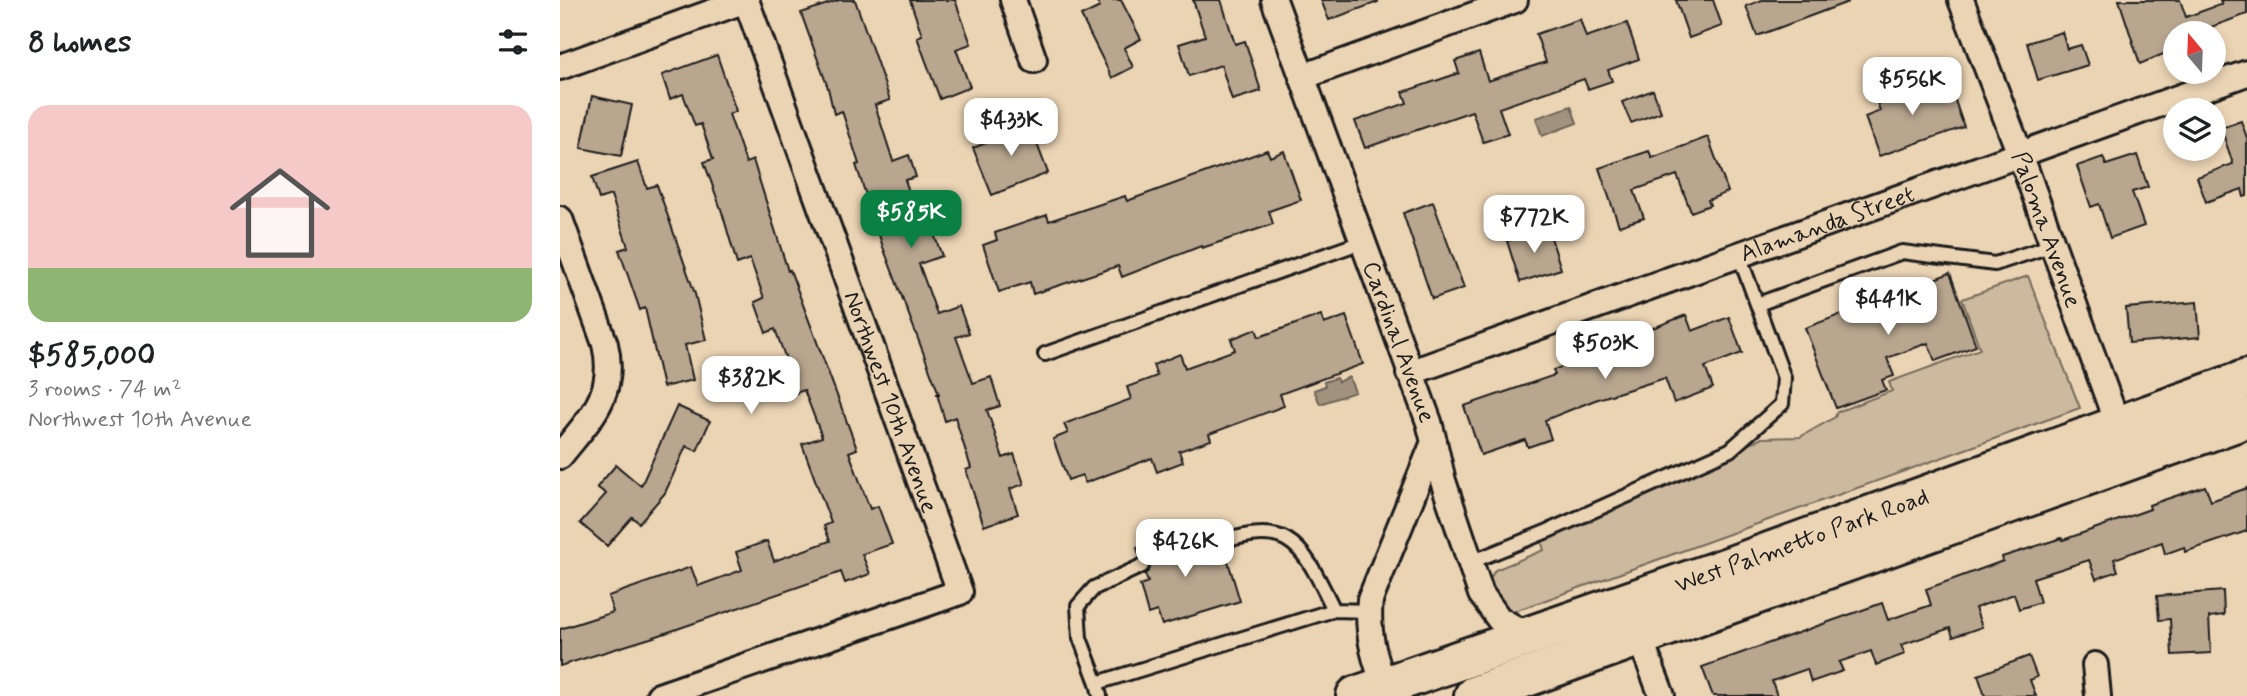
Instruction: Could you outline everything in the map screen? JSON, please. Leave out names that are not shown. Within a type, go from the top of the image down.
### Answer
[{"type":"main road","name":"West Palmetto Park Road","points":[[1474,696],[1633,620],[2124,443],[2247,379]]},
{"type":"main road","name":"West Palmetto Park Road","points":[[2124,443],[2247,418]]},
{"type":"main road","name":"West Palmetto Park Road","points":[[1376,693],[1531,637],[1633,620]]},
{"type":"street","name":"Northwest 10th Avenue","points":[[560,67],[746,0],[960,592],[659,696]]},
{"type":"street","points":[[1013,0],[1034,60]]},
{"type":"street","name":"Cardinal Avenue","points":[[1274,0],[1429,422],[1434,442],[1370,600],[1370,643],[1376,693]]},
{"type":"street","points":[[1302,77],[1515,0]]},
{"type":"street","name":"Paloma Avenue","points":[[1961,0],[2020,154],[2124,443]]},
{"type":"street","name":"Alamanda Street","points":[[1409,373],[2247,73]]},
{"type":"street","points":[[560,219],[610,363],[607,387],[598,408],[560,456]]},
{"type":"street","points":[[1434,442],[1443,481],[1481,594],[1499,619],[1531,637]]},
{"type":"street","points":[[1633,620],[1662,696]]},
{"type":"street","points":[[2095,665],[2098,696]]},
{"type":"lane","points":[[1045,354],[1362,242]]},
{"type":"lane","points":[[1758,304],[1902,252],[1995,264],[2053,245]]},
{"type":"lane","points":[[1471,562],[1549,531],[1730,450],[1782,404],[1784,378],[1739,255]]},
{"type":"lane","points":[[1204,547],[1237,536],[1273,533],[1298,547],[1315,571],[1334,610]]},
{"type":"lane","points":[[1142,566],[1094,588],[1078,606],[1080,638],[1099,690],[1334,610],[1369,611]]},
{"type":"shaded area","points":[[1571,106],[1577,123],[1542,136],[1536,118]]},
{"type":"shaded area","points":[[2028,276],[2080,408],[1512,612],[1508,612],[1485,581],[1495,570],[1544,550],[1541,540],[1762,438],[1800,437],[1835,417],[1837,412],[1892,391],[1889,382],[1980,349],[1962,299]]},
{"type":"shaded area","points":[[1349,377],[1355,392],[1320,404],[1314,390],[1325,386],[1324,382],[1336,378],[1338,382]]},
{"type":"building","points":[[839,0],[855,0],[890,100],[875,105],[893,161],[909,155],[916,177],[905,180],[923,232],[932,229],[942,256],[919,264],[937,314],[959,306],[969,333],[956,337],[973,383],[991,377],[1000,406],[987,410],[1003,458],[1014,454],[1024,484],[1010,489],[1018,514],[984,526],[966,470],[971,468],[955,417],[945,421],[939,394],[883,247],[856,165],[859,164],[842,111],[834,114],[828,88],[801,13]]},
{"type":"building","points":[[910,0],[955,0],[971,44],[956,49],[970,87],[940,99],[917,37],[922,35]]},
{"type":"building","points":[[1096,0],[1121,0],[1141,39],[1124,48],[1133,67],[1112,78],[1081,16],[1100,7]]},
{"type":"building","points":[[1193,0],[1221,0],[1235,44],[1245,41],[1261,91],[1232,100],[1221,65],[1189,76],[1179,44],[1205,36]]},
{"type":"building","points":[[1321,0],[1377,0],[1378,2],[1329,20]]},
{"type":"building","points":[[1676,0],[1713,0],[1722,26],[1689,38]]},
{"type":"building","points":[[1762,0],[1848,2],[1757,36],[1746,6]]},
{"type":"building","points":[[2119,0],[2180,0],[2186,17],[2222,4],[2220,0],[2247,0],[2247,14],[2226,22],[2163,21],[2163,54],[2140,64]]},
{"type":"building","points":[[1580,19],[1586,37],[1627,23],[1639,59],[1608,70],[1612,81],[1588,89],[1584,79],[1499,108],[1508,134],[1483,142],[1472,111],[1365,148],[1355,121],[1407,103],[1403,92],[1459,73],[1455,61],[1479,53],[1488,81],[1546,62],[1536,34]]},
{"type":"building","points":[[2062,32],[2067,49],[2081,45],[2088,65],[2038,80],[2027,43]]},
{"type":"building","points":[[717,55],[736,111],[729,114],[746,163],[753,160],[788,271],[790,270],[857,449],[849,452],[870,509],[878,506],[892,544],[862,554],[870,574],[845,583],[841,572],[657,636],[560,666],[560,629],[613,612],[608,596],[691,567],[698,586],[742,570],[736,552],[767,541],[774,561],[830,541],[824,526],[831,523],[802,444],[822,437],[804,390],[785,397],[775,370],[788,365],[775,329],[766,333],[755,302],[764,298],[750,259],[737,264],[704,162],[713,159],[701,124],[695,126],[683,94],[670,99],[662,75]]},
{"type":"building","points":[[1905,82],[1911,97],[1949,83],[1964,127],[1879,156],[1865,117],[1880,111],[1874,93]]},
{"type":"building","points":[[1653,90],[1661,112],[1631,123],[1622,102]]},
{"type":"building","points":[[592,96],[632,105],[621,156],[581,148]]},
{"type":"building","points":[[1028,120],[1048,173],[992,195],[973,148],[1001,137],[999,131]]},
{"type":"building","points":[[2241,121],[2247,138],[2247,196],[2244,197],[2242,189],[2206,202],[2197,177],[2233,164],[2226,143],[2226,126]]},
{"type":"building","points":[[1708,137],[1728,192],[1708,200],[1710,205],[1691,212],[1677,175],[1634,190],[1644,218],[1619,226],[1599,168],[1649,151],[1652,158]]},
{"type":"building","points":[[1267,150],[1270,157],[1284,151],[1301,200],[1269,211],[1273,224],[1202,248],[1201,246],[1122,277],[1118,266],[1033,294],[1030,282],[999,292],[983,245],[997,240],[995,233],[1047,215],[1049,221],[1125,196],[1127,201]]},
{"type":"building","points":[[2137,155],[2148,187],[2132,192],[2144,226],[2110,238],[2099,204],[2091,207],[2077,166],[2103,157],[2106,165]]},
{"type":"building","points":[[638,162],[647,188],[657,185],[695,294],[706,340],[685,345],[693,380],[663,387],[645,308],[640,310],[619,250],[628,247],[611,195],[599,199],[592,177]]},
{"type":"building","points":[[1433,202],[1464,288],[1432,299],[1403,213]]},
{"type":"building","points":[[1548,228],[1561,269],[1520,282],[1507,241]]},
{"type":"building","points":[[1950,273],[1976,346],[1935,361],[1928,343],[1887,358],[1894,376],[1882,380],[1886,390],[1836,408],[1805,328]]},
{"type":"building","points":[[2197,302],[2200,337],[2129,343],[2126,308]]},
{"type":"building","points":[[1321,315],[1324,324],[1346,316],[1363,364],[1280,394],[1284,406],[1209,434],[1211,440],[1179,451],[1183,462],[1157,472],[1152,458],[1085,483],[1082,475],[1068,480],[1053,439],[1068,433],[1064,424],[1131,399],[1127,387],[1157,376],[1153,365],[1180,354],[1185,368],[1235,350],[1231,339],[1256,329],[1259,337]]},
{"type":"building","points":[[1686,315],[1692,331],[1729,317],[1742,353],[1705,367],[1713,388],[1674,403],[1665,378],[1595,400],[1545,420],[1551,439],[1528,447],[1525,440],[1481,455],[1464,406],[1555,375],[1553,370],[1647,336],[1645,331]]},
{"type":"building","points":[[677,406],[710,421],[697,451],[686,446],[665,493],[639,523],[632,517],[607,546],[580,523],[606,494],[597,487],[616,465],[641,486]]},
{"type":"building","points":[[2205,486],[2211,501],[2247,488],[2247,531],[2185,552],[2184,547],[2165,554],[2162,542],[2114,559],[2118,571],[2096,579],[2089,560],[2033,578],[2040,602],[2019,609],[2014,594],[1975,608],[1982,627],[1953,637],[1950,628],[1901,645],[1905,654],[1876,665],[1871,651],[1839,662],[1843,671],[1811,682],[1807,669],[1772,681],[1777,696],[1713,696],[1702,667],[1882,603],[1888,620],[1931,605],[1926,589],[2003,561],[2002,557],[2062,538],[2063,540],[2150,509],[2149,505]]},
{"type":"building","points":[[1198,529],[1201,539],[1196,544],[1196,550],[1201,555],[1207,555],[1209,564],[1227,558],[1240,601],[1162,625],[1157,611],[1148,614],[1140,585],[1148,582],[1145,574],[1150,563],[1140,558],[1137,548]]},
{"type":"building","points":[[2223,591],[2224,615],[2209,617],[2211,653],[2172,655],[2170,619],[2159,620],[2157,596]]},
{"type":"building","points":[[2029,656],[2037,677],[2030,680],[2036,696],[1985,696],[1978,675]]}]
